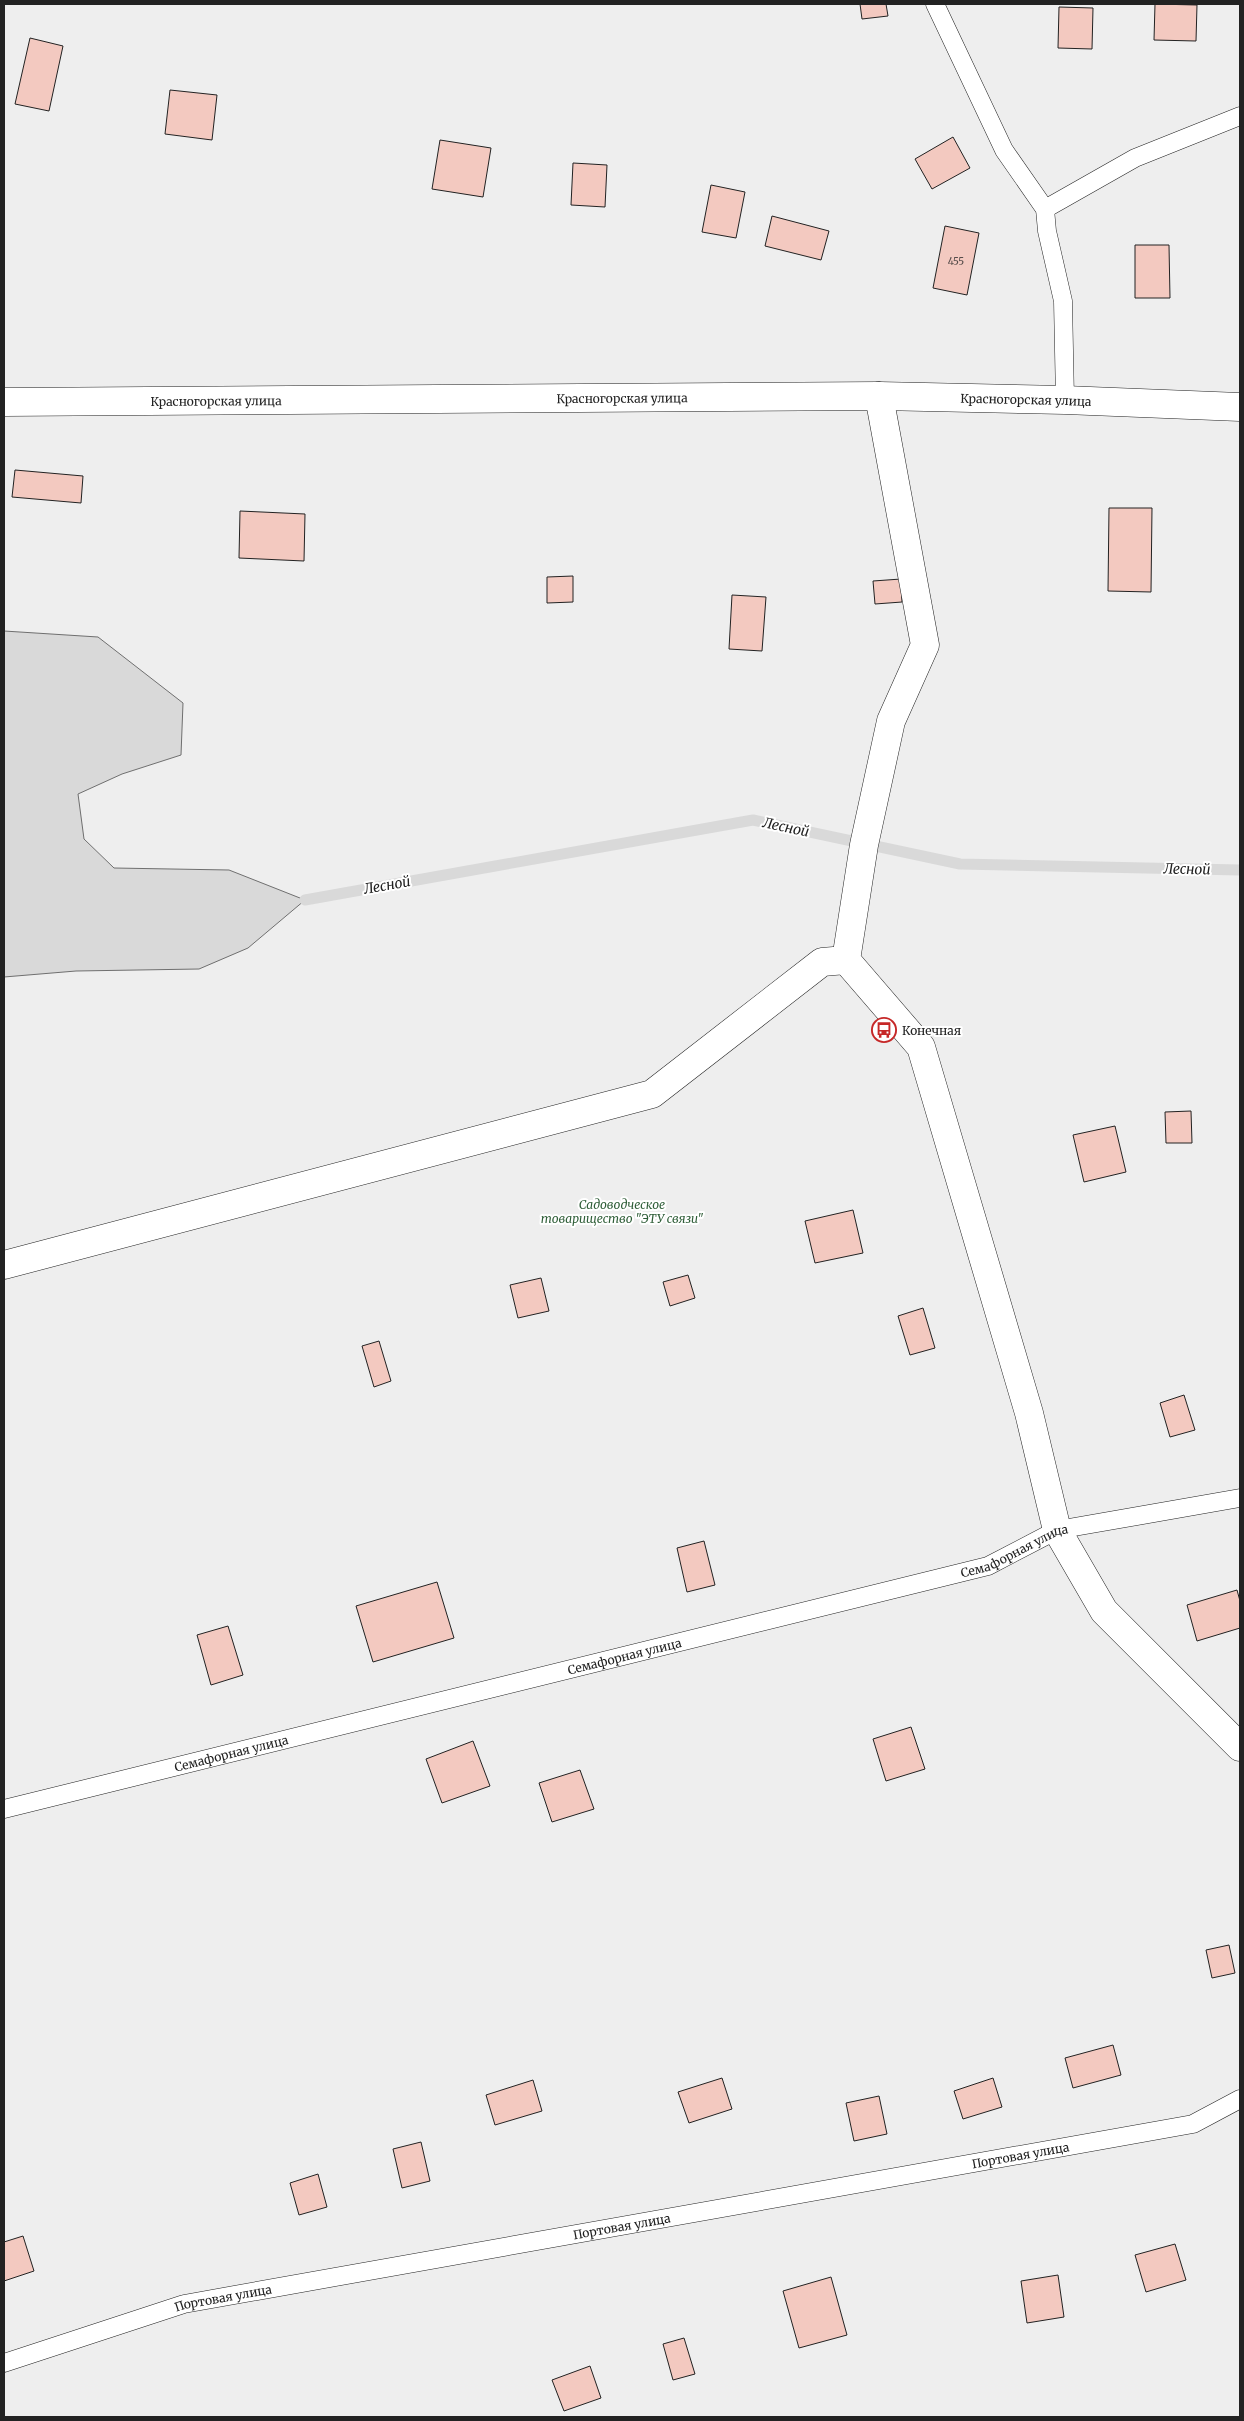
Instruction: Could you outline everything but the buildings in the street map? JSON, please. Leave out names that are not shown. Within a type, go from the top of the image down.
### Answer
[{"type":"street","name":"Красногорская улица","points":[[4,402],[879,396],[1065,400],[1240,407]]},
{"type":"street","points":[[879,396],[925,646],[891,721],[864,845],[846,960],[921,1047],[1029,1414],[1057,1530],[1104,1611],[1240,1747]]},
{"type":"street","points":[[4,1265],[652,1094],[822,962],[846,960]]},
{"type":"lane","points":[[935,4],[1004,150],[1045,209],[1047,231],[1063,301],[1065,400]]},
{"type":"lane","points":[[1045,209],[1135,158],[1240,116]]},
{"type":"lane","name":"Семафорная улица","points":[[4,1810],[988,1566],[1057,1530],[1240,1498]]},
{"type":"lane","name":"Портовая улица","points":[[4,2363],[184,2304],[1193,2124],[1240,2099]]},
{"type":"green space","name":"Садоводческое товарищество \"ЭТУ связи\"","points":[[4,4],[1240,4],[1240,2417],[4,2417]]},
{"type":"shaded area","points":[[4,631],[98,637],[183,703],[181,755],[122,774],[78,794],[84,839],[114,868],[229,870],[305,900],[248,948],[199,969],[76,971],[4,977]]},
{"type":"waterway","name":"Лесной","points":[[305,900],[753,820],[960,864],[1240,870]]},
{"type":"place","name":"Конечная","points":[[884,1030]]}]
